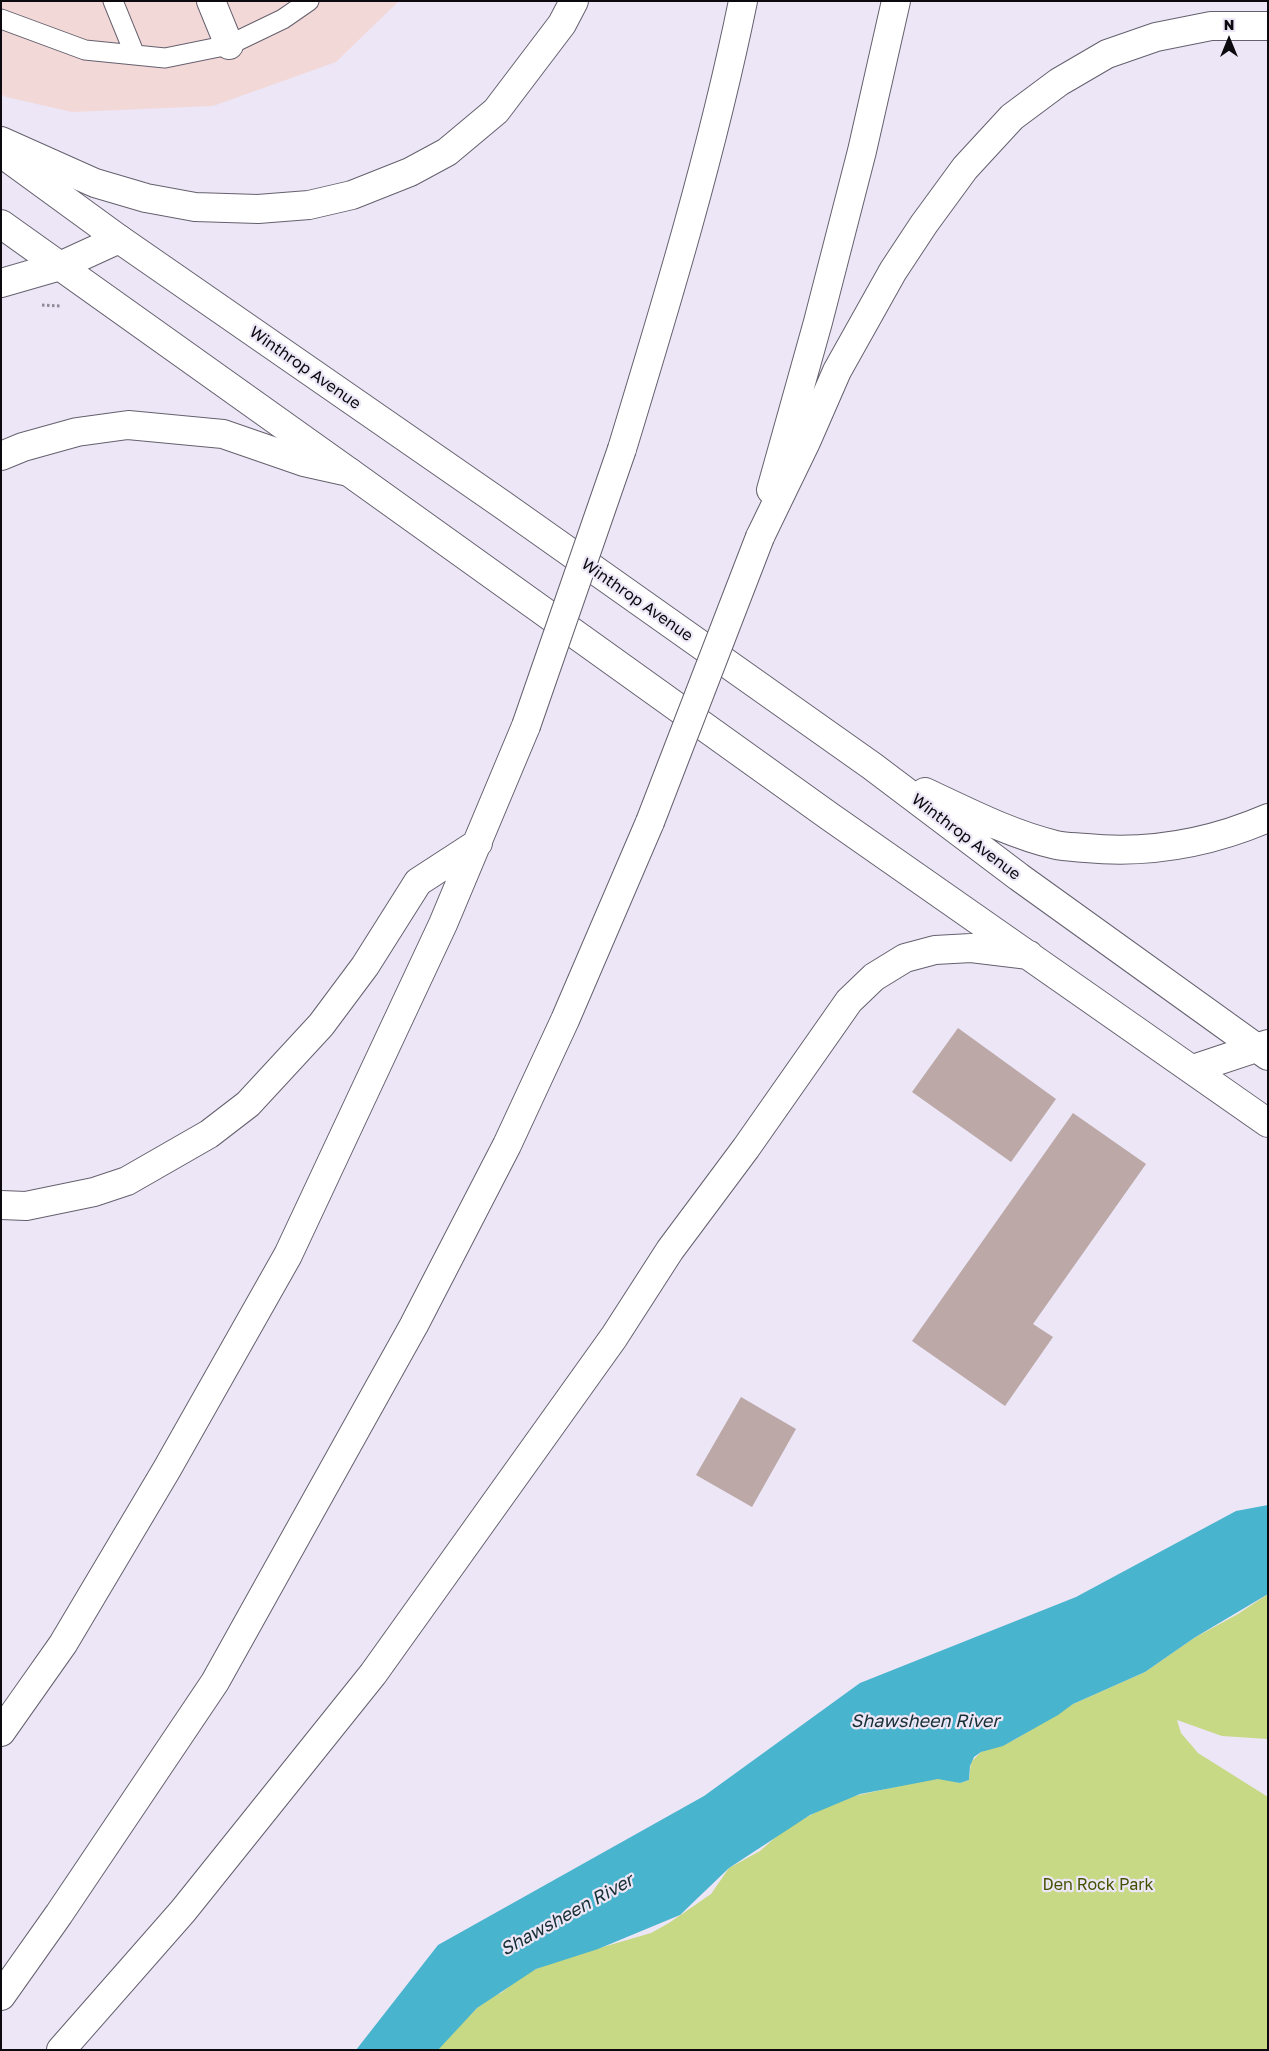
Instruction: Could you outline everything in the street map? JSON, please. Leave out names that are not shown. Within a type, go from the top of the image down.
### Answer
[{"type":"main road","points":[[211,1],[229,45]]},
{"type":"main road","points":[[1,141],[95,182],[163,202],[195,207],[258,209],[309,206],[352,195],[410,172],[447,152],[496,111],[562,24],[574,1]]},
{"type":"main road","points":[[1,1732],[68,1635],[167,1469],[288,1255],[443,924],[478,843],[526,726],[622,449],[684,241],[730,68],[744,1]]},
{"type":"main road","points":[[760,537],[777,463],[818,322],[862,151],[896,1]]},
{"type":"main road","points":[[1,1996],[64,1906],[214,1682],[414,1325],[516,1127],[569,1011],[650,822],[760,537],[806,442],[837,371],[893,270],[965,168],[1012,117],[1059,82],[1107,54],[1156,36],[1211,26],[1268,26]]},
{"type":"main road","name":"Winthrop Avenue","points":[[1,153],[118,239],[503,505],[872,766],[1018,878],[1264,1050]]},
{"type":"main road","points":[[1,224],[821,810],[1268,1123]]},
{"type":"main road","points":[[1,282],[60,266],[118,239]]},
{"type":"main road","points":[[1,456],[23,447],[77,432],[128,425],[223,434],[304,462],[349,472]]},
{"type":"main road","points":[[872,766],[996,826],[1057,845],[1118,851],[1183,845],[1237,831],[1268,818]]},
{"type":"main road","points":[[1,1205],[26,1206],[94,1192],[127,1181],[209,1134],[248,1104],[322,1024],[365,966],[418,882],[478,843]]},
{"type":"main road","points":[[61,2050],[183,1911],[373,1674],[614,1337],[670,1250],[746,1148],[849,1001],[874,977],[905,958],[935,950],[970,948],[1029,954]]},
{"type":"main road","points":[[1193,1069],[1264,1050]]},
{"type":"lane","points":[[113,1],[135,55]]},
{"type":"lane","points":[[1,19],[85,50],[165,58],[229,45],[283,19],[304,3]]},
{"type":"path","points":[[33,305],[59,305],[65,310]]},
{"type":"shaded area","points":[[1,1],[399,1],[336,62],[213,106],[72,112],[6,97],[1,94]]},
{"type":"green space","name":"Den Rock Park","points":[[1268,1594],[1268,1739],[1222,1736],[1177,1720],[1181,1733],[1198,1753],[1268,1797],[1268,2050],[435,2050],[477,2008],[501,1993],[526,1973],[582,1951],[596,1949],[651,1933],[669,1923],[711,1894],[729,1868],[760,1851],[785,1829],[831,1804],[850,1797],[930,1779],[945,1779],[960,1783],[969,1780],[971,1762],[981,1752],[1014,1740],[1073,1704],[1145,1672],[1194,1638],[1238,1614]]},
{"type":"water","name":"Shawsheen River","points":[[1268,1505],[1268,1594],[1194,1638],[1145,1672],[1073,1704],[1058,1715],[1003,1746],[981,1752],[974,1757],[970,1766],[969,1780],[960,1783],[938,1779],[860,1794],[810,1815],[729,1868],[680,1915],[598,1949],[536,1969],[477,2008],[438,2050],[356,2050],[438,1945],[704,1796],[860,1683],[1076,1597],[1236,1511]]},
{"type":"building","points":[[958,1028],[1056,1099],[1011,1162],[912,1092]]},
{"type":"building","points":[[1073,1113],[1146,1164],[1033,1324],[1053,1337],[1005,1406],[912,1341]]},
{"type":"building","points":[[741,1397],[796,1429],[752,1507],[696,1475]]}]
